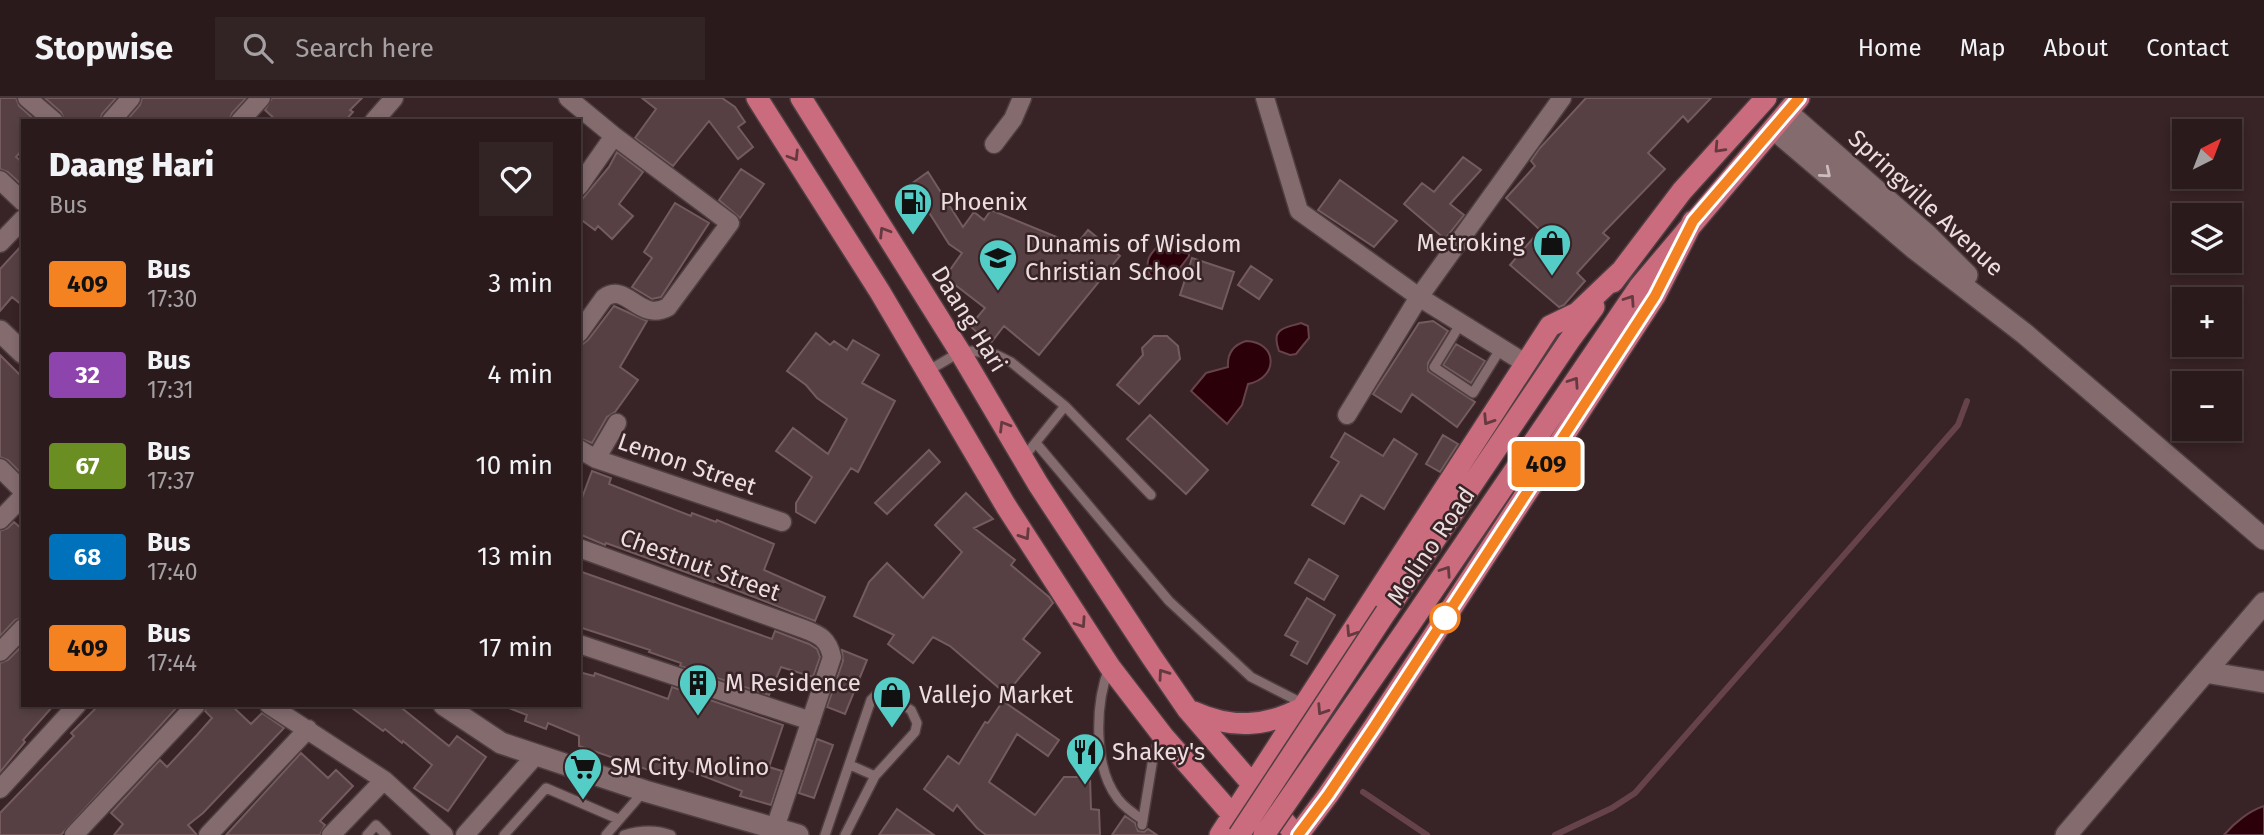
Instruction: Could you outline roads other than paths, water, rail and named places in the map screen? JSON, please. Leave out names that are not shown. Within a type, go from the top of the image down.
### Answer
[{"type":"main road","points":[[757,98],[880,292],[1006,506],[1110,667],[1236,825],[1250,835]]},
{"type":"main road","name":"Molino Road","points":[[1220,835],[1236,825],[1569,341],[1620,272],[1682,191],[1766,98]]},
{"type":"main road","points":[[777,129],[805,105]]},
{"type":"main road","name":"Daang Hari","points":[[805,105],[960,352],[1030,451],[1038,484],[1188,710],[1297,835]]},
{"type":"main road","name":"Molino Road","points":[[1264,835],[1640,286],[1787,113]]},
{"type":"main road","name":"Molino Road","points":[[1297,835],[1332,790],[1655,296],[1693,221]]},
{"type":"main road","name":"Molino Road","points":[[1236,825],[1254,783],[1550,326],[1577,313],[1620,272]]},
{"type":"main road","points":[[880,292],[910,274]]},
{"type":"main road","points":[[1006,506],[1038,484]]},
{"type":"main road","points":[[1044,565],[1079,546]]},
{"type":"main road","points":[[1188,710],[1215,721],[1241,725],[1266,723],[1300,710]]},
{"type":"street","points":[[27,98],[52,119]]},
{"type":"street","points":[[113,119],[131,98]]},
{"type":"street","points":[[242,119],[261,98]]},
{"type":"street","points":[[376,119],[394,98]]},
{"type":"street","points":[[568,98],[730,223],[668,307],[652,312],[617,293],[609,294],[581,330]]},
{"type":"street","points":[[994,144],[1013,119],[1022,98]]},
{"type":"street","points":[[1265,98],[1299,211],[1419,297],[1525,363]]},
{"type":"street","points":[[1347,415],[1419,297],[1562,98]]},
{"type":"street","name":"Springville Avenue","points":[[1787,113],[1915,249],[2025,334],[2264,539]]},
{"type":"street","points":[[581,183],[614,136]]},
{"type":"street","points":[[0,180],[21,200]]},
{"type":"street","points":[[0,243],[21,221]]},
{"type":"street","points":[[0,331],[21,352]]},
{"type":"street","points":[[596,459],[617,423]]},
{"type":"street","name":"Lemon Street","points":[[581,450],[596,459],[782,522]]},
{"type":"street","points":[[0,468],[21,492]]},
{"type":"street","points":[[0,520],[21,496]]},
{"type":"street","name":"Chestnut Street","points":[[581,549],[804,629],[821,636],[829,645],[832,657],[811,721],[784,832]]},
{"type":"street","points":[[2066,835],[2264,603]]},
{"type":"street","points":[[0,652],[21,630]]},
{"type":"street","points":[[581,644],[811,721]]},
{"type":"street","points":[[2205,672],[2264,682]]},
{"type":"street","points":[[0,789],[75,707]]},
{"type":"street","points":[[74,835],[194,707]]},
{"type":"street","points":[[272,707],[384,780],[444,835]]},
{"type":"street","points":[[447,707],[501,743],[645,791],[784,832]]},
{"type":"street","points":[[208,835],[308,729]]},
{"type":"street","points":[[465,835],[536,755]]},
{"type":"street","points":[[331,835],[384,780]]},
{"type":"lane","points":[[1461,323],[1434,367],[1474,393],[1502,348]]},
{"type":"lane","points":[[926,372],[960,352],[997,355],[1011,362],[1065,406],[1151,495]]},
{"type":"lane","points":[[1065,406],[1030,451],[1168,601],[1251,677],[1300,710]]},
{"type":"lane","points":[[1110,667],[1099,710],[1102,764],[1118,799],[1142,822],[1154,751],[1163,736]]},
{"type":"lane","points":[[825,835],[871,700],[876,695],[891,696],[911,710],[917,723],[915,732],[875,776],[845,835]]},
{"type":"lane","points":[[850,765],[875,776]]},
{"type":"lane","points":[[504,835],[546,788],[618,819]]},
{"type":"lane","points":[[606,835],[645,791]]},
{"type":"lane","points":[[367,835],[376,825],[386,835]]},
{"type":"lane","points":[[624,835],[638,831],[661,831],[671,835]]},
{"type":"waterway","points":[[1555,835],[1612,808],[1635,793],[1958,425],[1967,401]]},
{"type":"waterway","points":[[1363,792],[1427,835]]},
{"type":"place","name":"Phoenix","points":[[913,236]]},
{"type":"place","name":"Metroking","points":[[1552,277]]},
{"type":"place","name":"Dunamis of Wisdom Christian School","points":[[998,292]]},
{"type":"place","name":"M Residence","points":[[698,717]]},
{"type":"place","name":"Vallejo Market","points":[[892,729]]},
{"type":"place","name":"Shakey's","points":[[1085,786]]},
{"type":"place","name":"SM City Molino","points":[[583,801]]}]
